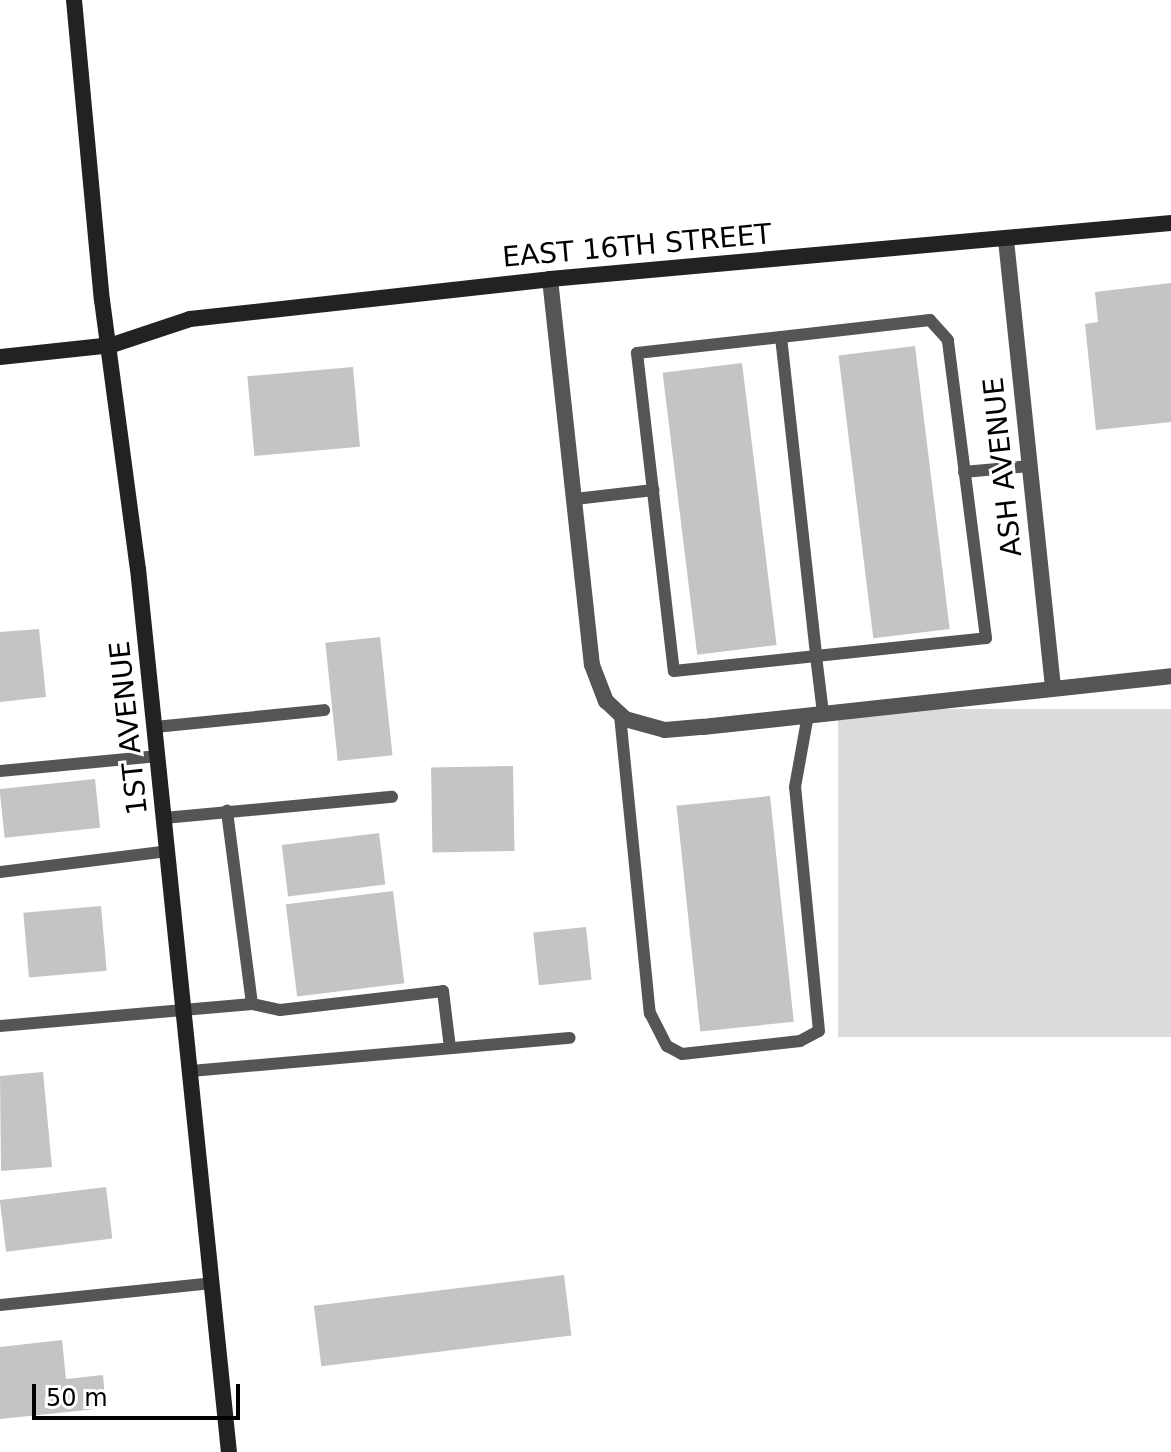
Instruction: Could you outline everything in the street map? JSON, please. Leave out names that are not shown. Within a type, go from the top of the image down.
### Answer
[{"type":"street","name":"1ST AVENUE","points":[[74,0],[102,300],[112,345],[155,727],[229,1452]]},
{"type":"street","name":"EAST 16TH STREET","points":[[0,357],[112,345],[190,319],[550,279],[1171,223]]},
{"type":"street","name":"ASH AVENUE","points":[[1006,240],[1053,688]]},
{"type":"street","points":[[550,279],[592,665],[606,701],[620,715],[665,730],[1171,676]]},
{"type":"lane","points":[[930,320],[948,340],[986,638],[674,671],[637,353],[781,337],[930,320]]},
{"type":"lane","points":[[620,715],[650,1013],[667,1046],[682,1054],[800,1041],[819,1031],[795,787],[816,714],[816,656],[781,337]]},
{"type":"lane","points":[[964,472],[1029,466]]},
{"type":"lane","points":[[575,499],[653,490]]},
{"type":"lane","points":[[155,727],[324,710]]},
{"type":"lane","points":[[0,771],[158,756]]},
{"type":"lane","points":[[164,818],[392,797]]},
{"type":"lane","points":[[227,811],[252,1004]]},
{"type":"lane","points":[[0,872],[168,851]]},
{"type":"lane","points":[[0,1026],[252,1004],[280,1010],[443,991],[450,1048]]},
{"type":"lane","points":[[191,1071],[570,1038]]},
{"type":"lane","points":[[0,1305],[212,1283]]},
{"type":"shaded area","points":[[838,709],[1171,709],[1171,1037],[838,1037]]},
{"type":"building","points":[[1171,283],[1171,422],[1096,430],[1085,324],[1098,322],[1095,292]]},
{"type":"building","points":[[915,346],[950,629],[873,638],[839,355]]},
{"type":"building","points":[[742,363],[777,645],[697,655],[663,373]]},
{"type":"building","points":[[353,367],[360,447],[254,456],[247,376]]},
{"type":"building","points":[[39,629],[46,697],[0,702],[0,632]]},
{"type":"building","points":[[380,637],[392,755],[338,761],[325,643]]},
{"type":"building","points":[[513,766],[514,851],[432,852],[431,767]]},
{"type":"building","points":[[95,779],[100,828],[5,838],[0,789]]},
{"type":"building","points":[[770,796],[794,1022],[700,1032],[677,806]]},
{"type":"building","points":[[379,833],[385,885],[288,897],[282,845]]},
{"type":"building","points":[[393,891],[404,983],[297,996],[286,904]]},
{"type":"building","points":[[101,906],[107,971],[29,978],[23,913]]},
{"type":"building","points":[[586,927],[592,980],[539,985],[533,933]]},
{"type":"building","points":[[43,1072],[52,1167],[1,1171],[0,1076]]},
{"type":"building","points":[[106,1187],[112,1239],[6,1252],[0,1200]]},
{"type":"building","points":[[564,1275],[571,1336],[321,1366],[314,1306]]},
{"type":"building","points":[[62,1340],[66,1379],[103,1375],[106,1408],[0,1419],[0,1347]]}]
